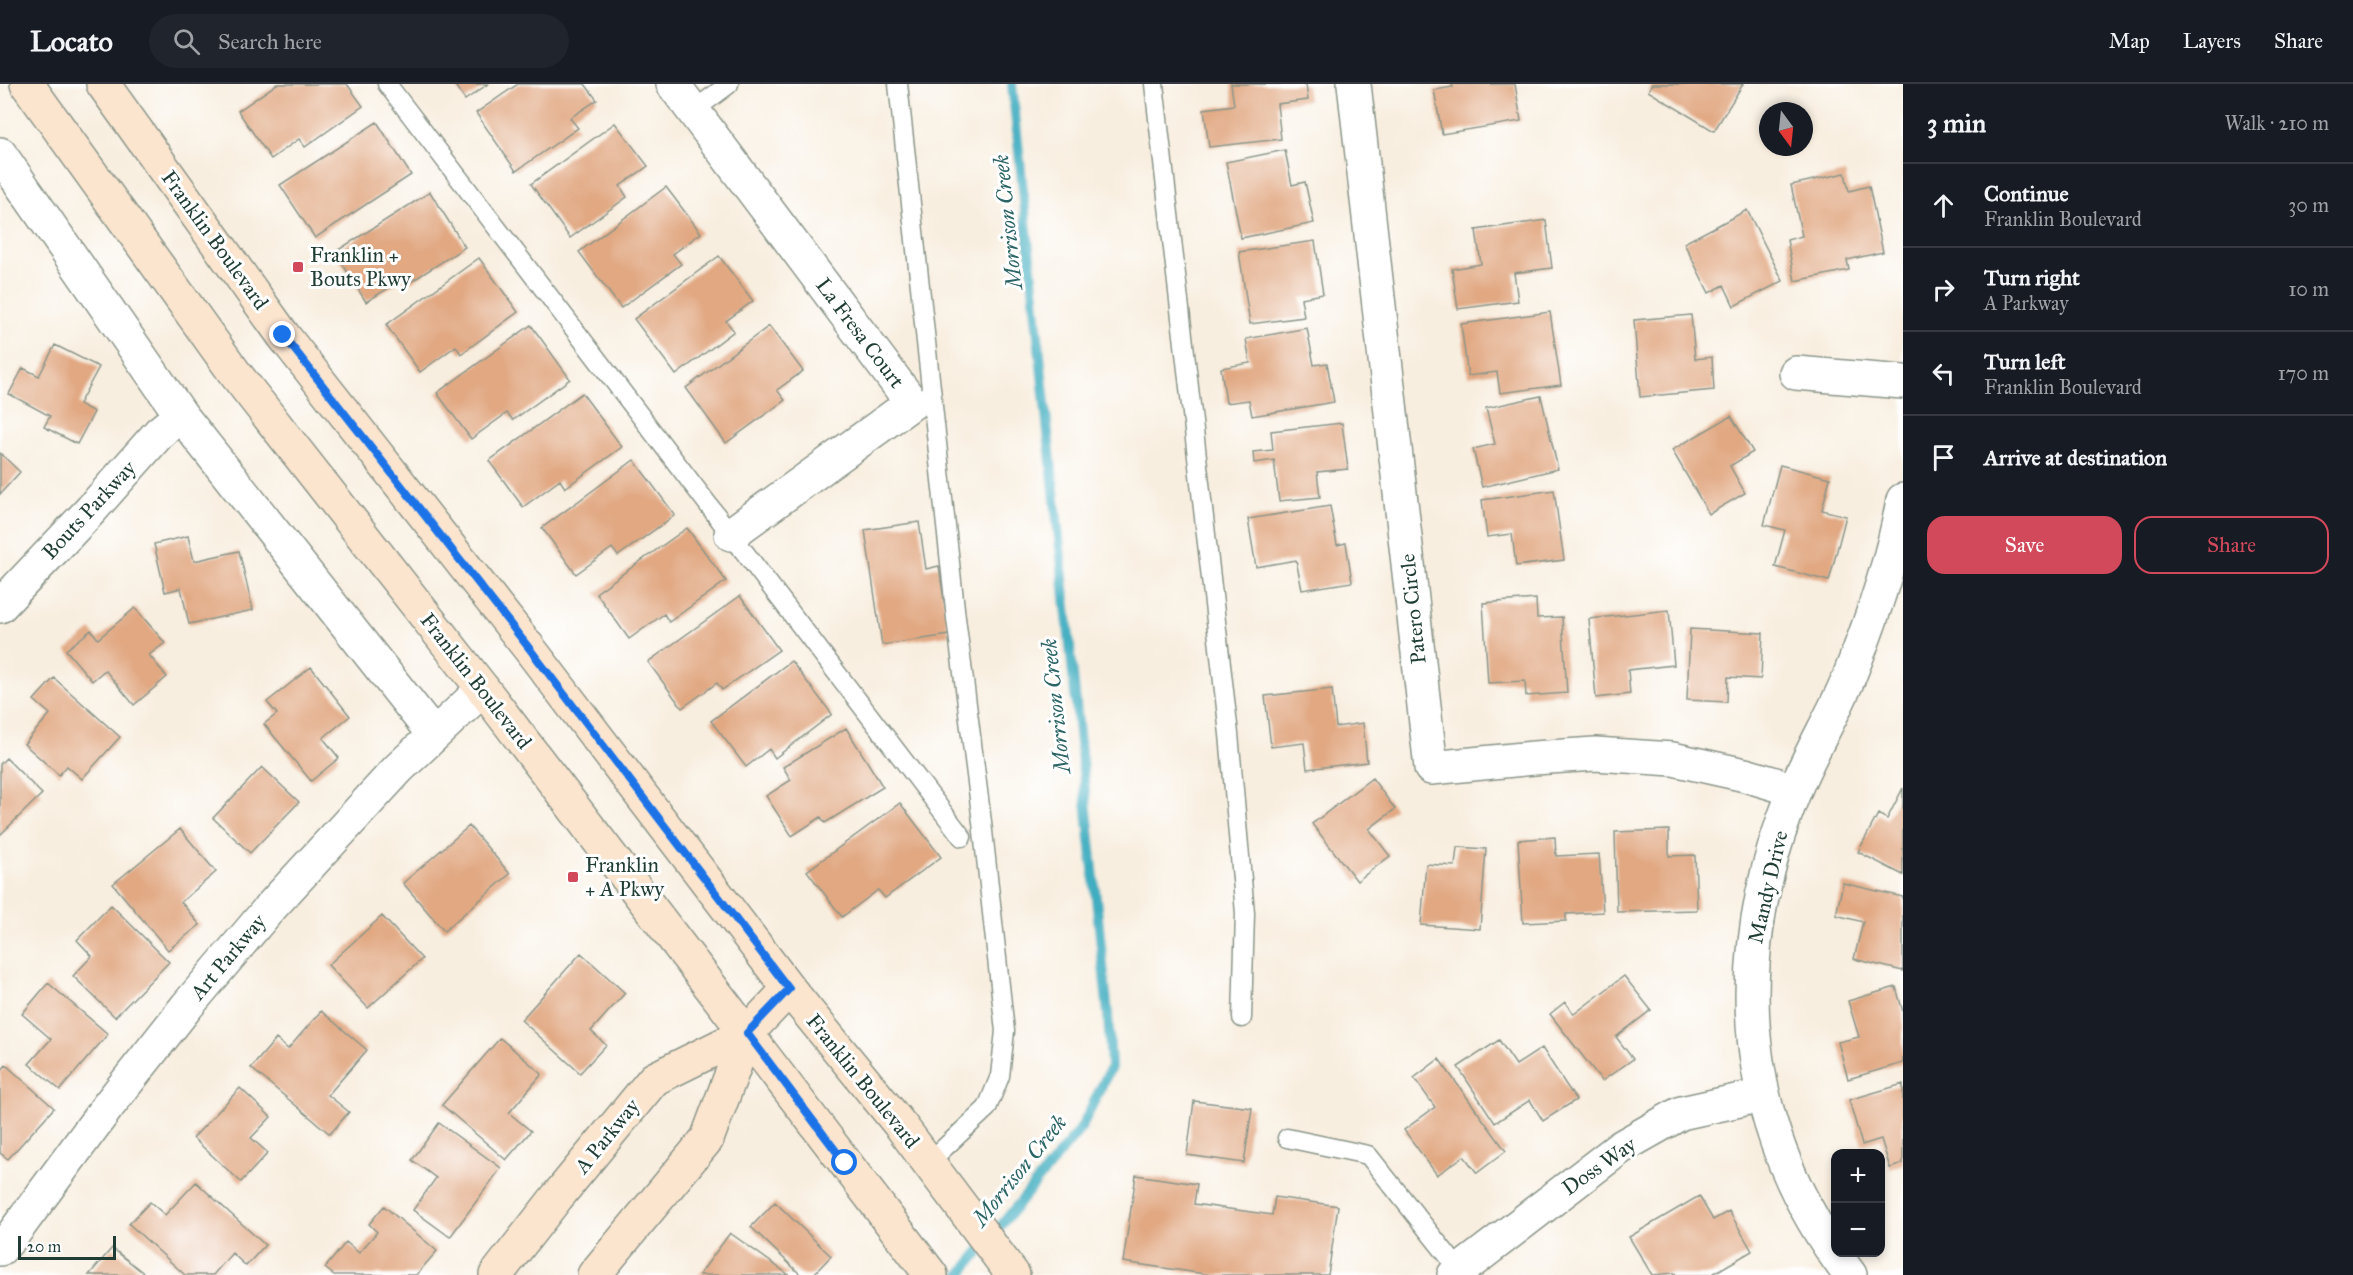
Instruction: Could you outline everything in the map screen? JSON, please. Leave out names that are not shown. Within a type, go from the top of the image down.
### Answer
[{"type":"main road","name":"Franklin Boulevard","points":[[27,84],[234,372],[483,689],[931,1275]]},
{"type":"main road","name":"Franklin Boulevard","points":[[104,84],[283,335],[529,648],[789,989],[901,1126],[1013,1275]]},
{"type":"main road","name":"A Parkway","points":[[496,1275],[556,1197],[654,1078],[747,1033],[789,989]]},
{"type":"main road","name":"A Parkway","points":[[594,1275],[707,1139],[747,1033]]},
{"type":"street","name":"La Fresa Court","points":[[673,84],[912,403],[731,534]]},
{"type":"street","name":"Patero Circle","points":[[1354,84],[1431,768],[1595,754],[1673,759],[1745,775],[1795,790]]},
{"type":"street","points":[[0,154],[181,415],[434,735]]},
{"type":"street","points":[[1796,373],[1903,382]]},
{"type":"street","name":"Bouts Parkway","points":[[0,606],[91,510],[160,432],[181,415]]},
{"type":"street","name":"Mandy Drive","points":[[1850,1275],[1832,1251],[1798,1192],[1778,1146],[1762,1095],[1754,1045],[1751,994],[1753,953],[1764,886],[1777,838],[1795,790],[1848,678],[1879,593],[1903,500]]},
{"type":"street","name":"Art Parkway","points":[[0,1249],[194,997],[269,909],[398,769],[483,689]]},
{"type":"street","name":"Doss Way","points":[[1457,1273],[1622,1147],[1681,1113],[1762,1095]]},
{"type":"lane","points":[[387,84],[962,837]]},
{"type":"lane","points":[[693,111],[729,84]]},
{"type":"lane","points":[[898,84],[956,618],[1005,1031],[1000,1076],[987,1108],[928,1163]]},
{"type":"lane","points":[[1154,84],[1228,734],[1245,913],[1242,1018]]},
{"type":"lane","points":[[1287,1138],[1368,1155],[1457,1273]]},
{"type":"building","points":[[277,84],[347,84],[363,106],[305,147],[299,139],[271,159],[238,111]]},
{"type":"building","points":[[454,84],[488,84],[465,100]]},
{"type":"building","points":[[518,84],[585,84],[597,100],[570,118],[578,128],[516,171],[476,113]]},
{"type":"building","points":[[1231,84],[1306,84],[1308,100],[1277,104],[1281,139],[1209,147],[1204,109],[1234,105]]},
{"type":"building","points":[[1452,84],[1515,84],[1521,121],[1442,134],[1434,90],[1453,87]]},
{"type":"building","points":[[1652,84],[1743,84],[1714,131],[1648,91]]},
{"type":"building","points":[[377,122],[411,175],[315,238],[280,185]]},
{"type":"building","points":[[615,123],[648,166],[620,186],[627,197],[570,238],[531,184]]},
{"type":"building","points":[[1285,150],[1292,185],[1305,182],[1314,223],[1241,238],[1226,162]]},
{"type":"building","points":[[1845,173],[1849,191],[1869,186],[1883,252],[1847,260],[1849,270],[1795,281],[1787,240],[1802,236],[1791,185]]},
{"type":"building","points":[[666,187],[701,233],[673,254],[681,264],[621,308],[579,252]]},
{"type":"building","points":[[430,192],[465,247],[409,283],[405,278],[366,302],[335,252]]},
{"type":"building","points":[[1747,210],[1783,281],[1734,306],[1724,285],[1709,293],[1684,243]]},
{"type":"building","points":[[1546,220],[1552,268],[1514,273],[1518,301],[1458,309],[1452,269],[1481,264],[1476,230]]},
{"type":"building","points":[[1315,241],[1323,294],[1301,298],[1304,317],[1250,324],[1239,252]]},
{"type":"building","points":[[719,256],[753,301],[726,321],[734,331],[676,375],[634,319]]},
{"type":"building","points":[[479,258],[518,312],[461,354],[456,346],[420,372],[386,325]]},
{"type":"building","points":[[1550,312],[1561,385],[1500,393],[1497,372],[1468,376],[1461,324]]},
{"type":"building","points":[[1691,315],[1695,359],[1712,357],[1714,390],[1640,397],[1634,320]]},
{"type":"building","points":[[531,325],[570,379],[513,420],[507,413],[471,439],[437,393]]},
{"type":"building","points":[[769,326],[803,371],[777,390],[785,400],[726,443],[686,388]]},
{"type":"building","points":[[1307,328],[1314,365],[1327,363],[1334,402],[1252,416],[1249,400],[1226,403],[1221,368],[1250,363],[1246,339]]},
{"type":"building","points":[[55,345],[99,367],[79,404],[94,412],[77,444],[44,427],[50,416],[9,394],[23,368],[39,376]]},
{"type":"building","points":[[582,393],[622,447],[565,488],[560,480],[523,507],[489,461]]},
{"type":"building","points":[[1541,396],[1558,469],[1482,487],[1473,449],[1495,444],[1486,408]]},
{"type":"building","points":[[1731,416],[1753,452],[1730,466],[1745,493],[1709,514],[1672,450]]},
{"type":"building","points":[[1342,423],[1348,469],[1317,472],[1320,497],[1279,501],[1274,460],[1254,463],[1253,452],[1273,450],[1271,431]]},
{"type":"building","points":[[0,453],[20,472],[0,494]]},
{"type":"building","points":[[634,460],[675,515],[618,556],[612,548],[576,574],[542,528]]},
{"type":"building","points":[[1780,465],[1830,478],[1822,510],[1846,516],[1829,581],[1775,567],[1785,530],[1764,525]]},
{"type":"building","points":[[1554,490],[1564,560],[1516,566],[1512,534],[1487,537],[1482,500]]},
{"type":"building","points":[[1330,506],[1337,545],[1346,543],[1352,582],[1302,590],[1296,560],[1256,567],[1248,519]]},
{"type":"building","points":[[919,522],[926,569],[939,566],[949,635],[882,645],[865,530]]},
{"type":"building","points":[[687,528],[726,581],[669,622],[664,614],[629,639],[596,593]]},
{"type":"building","points":[[188,536],[194,561],[239,551],[253,610],[189,624],[181,588],[165,592],[154,544]]},
{"type":"building","points":[[740,596],[779,650],[722,690],[717,683],[682,708],[648,662]]},
{"type":"building","points":[[1536,599],[1537,618],[1562,617],[1567,693],[1526,696],[1525,681],[1488,683],[1483,603]]},
{"type":"building","points":[[135,608],[165,643],[149,655],[167,677],[134,705],[105,670],[92,681],[66,650],[91,630],[98,639]]},
{"type":"building","points":[[1669,610],[1674,665],[1628,670],[1630,694],[1596,698],[1589,619]]},
{"type":"building","points":[[1690,629],[1763,633],[1761,679],[1728,677],[1727,702],[1687,700]]},
{"type":"building","points":[[791,661],[832,714],[775,758],[769,749],[746,767],[711,721]]},
{"type":"building","points":[[311,667],[350,716],[323,738],[339,758],[311,781],[264,724],[277,714],[267,702]]},
{"type":"building","points":[[54,678],[120,737],[82,779],[67,766],[59,775],[24,744],[50,714],[34,700]]},
{"type":"building","points":[[1332,689],[1336,727],[1363,723],[1367,762],[1307,769],[1304,743],[1271,747],[1265,696]]},
{"type":"building","points":[[846,728],[883,787],[825,823],[821,817],[792,836],[766,796],[791,780],[783,767]]},
{"type":"building","points":[[6,758],[42,794],[0,835],[0,764]]},
{"type":"building","points":[[262,767],[299,802],[250,853],[213,818]]},
{"type":"building","points":[[1372,778],[1395,809],[1369,829],[1390,856],[1357,881],[1312,824]]},
{"type":"building","points":[[1903,788],[1903,875],[1858,852],[1878,814],[1887,819]]},
{"type":"building","points":[[900,803],[941,857],[885,898],[878,890],[842,917],[807,871]]},
{"type":"building","points":[[469,826],[510,874],[444,931],[403,883]]},
{"type":"building","points":[[180,829],[216,872],[181,902],[200,925],[168,950],[113,884]]},
{"type":"building","points":[[1669,830],[1669,856],[1695,855],[1697,910],[1617,912],[1615,832]]},
{"type":"building","points":[[1555,837],[1556,856],[1599,854],[1603,912],[1566,914],[1566,921],[1523,923],[1518,840]]},
{"type":"building","points":[[1457,847],[1486,849],[1480,929],[1421,925],[1426,864],[1455,866]]},
{"type":"building","points":[[1843,883],[1903,897],[1903,971],[1854,959],[1863,922],[1836,915]]},
{"type":"building","points":[[111,905],[169,962],[115,1017],[73,976],[92,956],[77,940]]},
{"type":"building","points":[[382,916],[422,959],[368,1008],[328,965]]},
{"type":"building","points":[[581,953],[625,993],[591,1031],[606,1045],[580,1073],[521,1020]]},
{"type":"building","points":[[1624,976],[1651,1010],[1616,1037],[1633,1059],[1602,1081],[1550,1014],[1565,1002],[1574,1014]]},
{"type":"building","points":[[48,983],[108,1034],[60,1090],[29,1064],[51,1039],[22,1014]]},
{"type":"building","points":[[1896,987],[1903,1012],[1903,1063],[1848,1079],[1838,1042],[1859,1037],[1848,1001]]},
{"type":"building","points":[[321,1011],[367,1050],[328,1095],[349,1112],[330,1134],[251,1068],[276,1039],[288,1049]]},
{"type":"building","points":[[500,1038],[542,1074],[509,1113],[531,1131],[506,1160],[442,1105]]},
{"type":"building","points":[[1499,1040],[1516,1065],[1542,1048],[1576,1100],[1543,1121],[1530,1100],[1495,1123],[1458,1067]]},
{"type":"building","points":[[1439,1059],[1506,1151],[1477,1173],[1464,1156],[1437,1175],[1404,1130],[1435,1107],[1414,1078]]},
{"type":"building","points":[[6,1065],[54,1108],[8,1159],[0,1153],[0,1072]]},
{"type":"building","points":[[1903,1084],[1903,1164],[1890,1168],[1881,1139],[1862,1145],[1849,1100]]},
{"type":"building","points":[[240,1088],[271,1117],[251,1138],[268,1153],[241,1182],[193,1138]]},
{"type":"building","points":[[1194,1101],[1252,1108],[1244,1163],[1187,1155]]},
{"type":"building","points":[[439,1123],[501,1168],[450,1237],[413,1210],[436,1178],[412,1160]]},
{"type":"building","points":[[1136,1175],[1197,1184],[1194,1204],[1272,1215],[1275,1197],[1338,1206],[1328,1275],[1212,1275],[1123,1262]]},
{"type":"building","points":[[196,1182],[265,1245],[246,1266],[232,1253],[213,1275],[185,1275],[129,1224],[150,1202],[165,1215]]},
{"type":"building","points":[[1699,1196],[1713,1220],[1729,1211],[1752,1251],[1711,1275],[1676,1275],[1675,1273],[1652,1275],[1629,1237]]},
{"type":"building","points":[[775,1202],[831,1256],[813,1275],[801,1275],[751,1227]]},
{"type":"building","points":[[384,1206],[437,1251],[416,1275],[334,1275],[325,1268],[346,1242],[359,1253],[377,1232],[369,1224]]},
{"type":"building","points":[[730,1233],[789,1275],[699,1275]]},
{"type":"building","points":[[112,1248],[146,1275],[89,1275]]},
{"type":"waterway","name":"Morrison Creek","points":[[960,1275],[1081,1128],[1111,1067],[1108,1014],[1012,84]]},
{"type":"place","name":"Franklin + Bouts Pkwy","points":[[298,267]]},
{"type":"place","name":"Franklin + A Pkwy","points":[[573,877]]},
{"type":"route","points":[[283,335],[529,648],[789,989],[747,1033],[845,1163]]}]
